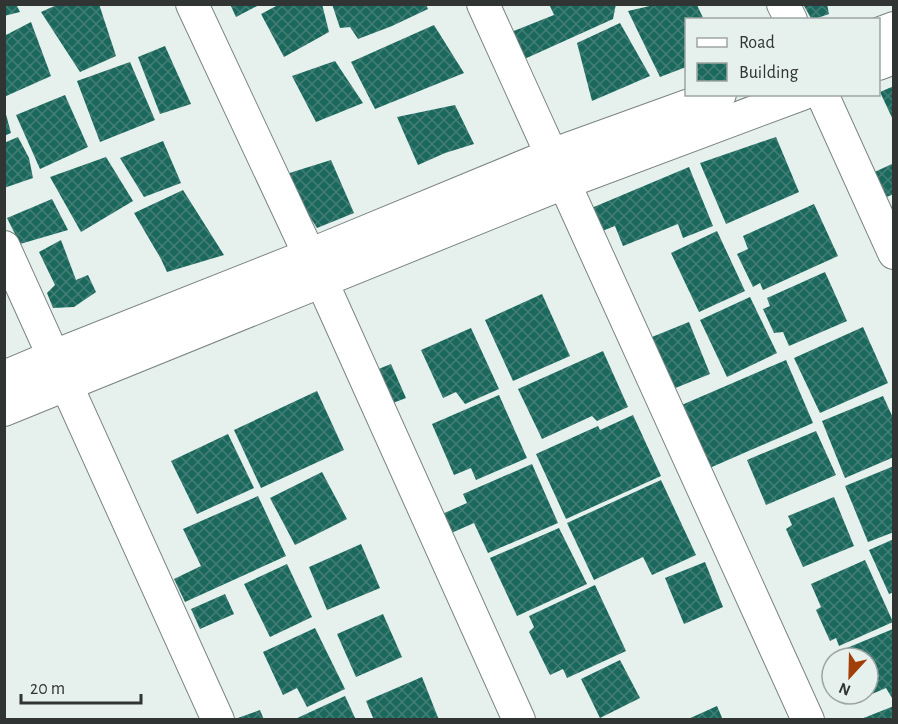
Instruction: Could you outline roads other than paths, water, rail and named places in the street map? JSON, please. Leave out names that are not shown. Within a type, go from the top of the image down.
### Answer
[{"type":"street","points":[[192,4],[316,269],[519,720]]},
{"type":"street","points":[[483,4],[808,720]]},
{"type":"street","points":[[783,4],[790,18]]},
{"type":"street","points":[[880,34],[894,28]]},
{"type":"street","points":[[880,64],[894,58]]},
{"type":"street","points":[[4,410],[67,384],[316,269],[551,155],[714,96]]},
{"type":"street","points":[[4,377],[54,356],[564,183],[797,96]]},
{"type":"street","points":[[823,96],[894,253]]},
{"type":"street","points":[[4,247],[218,720]]}]
